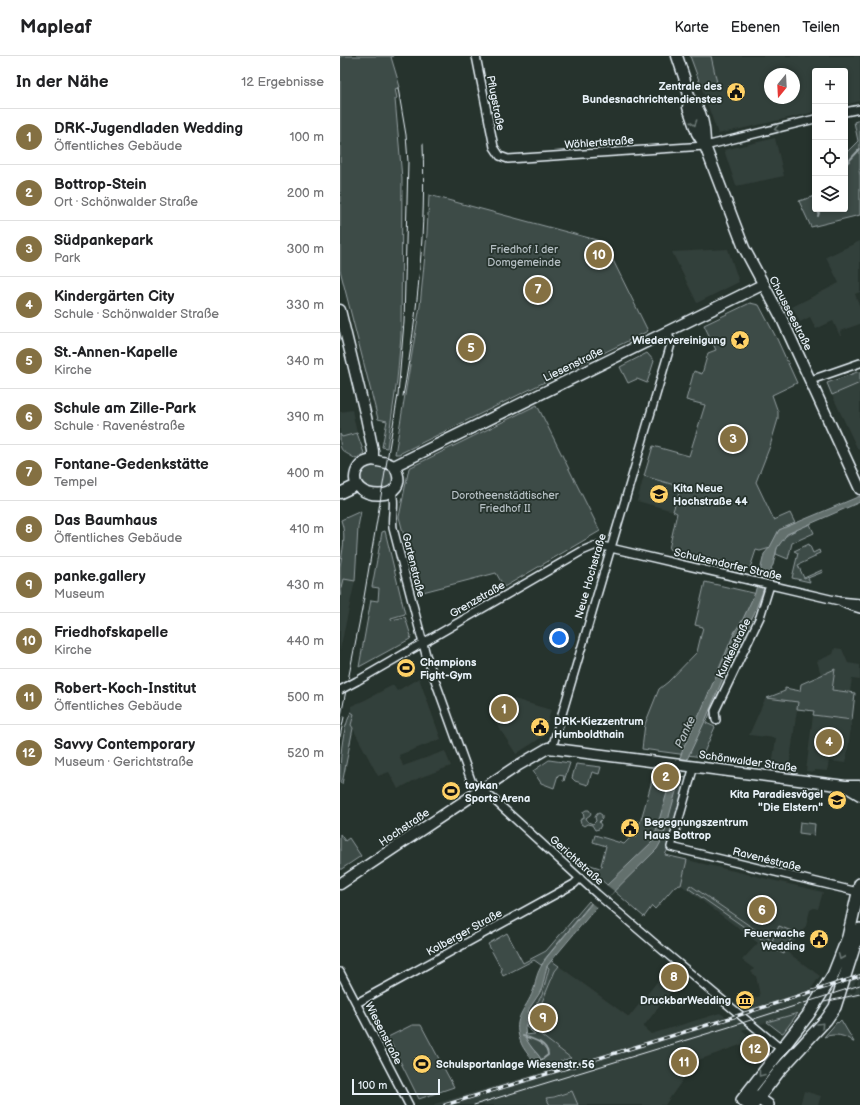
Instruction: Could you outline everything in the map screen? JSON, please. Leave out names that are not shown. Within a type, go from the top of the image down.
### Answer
[{"type":"main road","points":[[748,1101],[781,1049],[808,1015],[833,975],[848,937],[859,890]]},
{"type":"main road","points":[[748,1101],[826,1020],[836,1006],[860,929]]},
{"type":"main road","points":[[781,1049],[791,1057]]},
{"type":"main road","points":[[748,1101],[768,1105]]},
{"type":"street","name":"Pflugstraße","points":[[476,56],[494,147],[497,153]]},
{"type":"street","name":"Chausseestraße","points":[[677,56],[690,98],[696,104],[705,128],[705,146],[744,248],[781,317],[860,489]]},
{"type":"street","points":[[848,111],[860,108]]},
{"type":"street","name":"Wöhlertstraße","points":[[497,153],[503,158],[508,159],[705,146],[812,121]]},
{"type":"street","name":"Liesenstraße","points":[[394,466],[764,284]]},
{"type":"street","points":[[340,310],[366,417],[373,451],[373,460]]},
{"type":"street","name":"Neue Hochstraße","points":[[552,748],[671,344],[667,331]]},
{"type":"street","points":[[811,380],[860,363]]},
{"type":"street","points":[[392,492],[385,494],[368,493],[359,489],[355,476],[358,468],[366,461],[380,461],[394,466]]},
{"type":"street","name":"Gartenstraße","points":[[394,466],[399,478],[397,486],[392,492],[394,498],[392,518],[393,528],[422,643]]},
{"type":"street","points":[[340,493],[357,485]]},
{"type":"street","name":"Grenzstraße","points":[[340,690],[582,551],[594,546],[611,548]]},
{"type":"street","name":"Schulzendorfer Straße","points":[[611,548],[839,601],[860,603]]},
{"type":"street","name":"Kunkelstraße","points":[[716,720],[715,711],[760,617],[768,584]]},
{"type":"street","name":"Schulzendorfer Straße","points":[[839,601],[860,609]]},
{"type":"street","name":"Gerichtstraße","points":[[422,643],[474,785],[492,798],[597,894],[781,1049]]},
{"type":"street","points":[[481,790],[548,748],[552,748]]},
{"type":"street","name":"Schönwalder Straße","points":[[552,748],[845,786],[860,786]]},
{"type":"street","name":"Ravenéstraße","points":[[690,766],[671,847],[859,890]]},
{"type":"street","name":"Schönwalder Straße","points":[[845,786],[860,795]]},
{"type":"street","name":"Hochstraße","points":[[340,884],[481,790]]},
{"type":"street","name":"Kolberger Straße","points":[[356,1003],[574,884],[580,878]]},
{"type":"street","name":"Wiesenstraße","points":[[340,972],[409,1105]]},
{"type":"shaded area","name":"Zentrale des Bundesnachrichtendienstes","points":[[690,56],[860,56],[860,101],[848,104],[848,68],[812,68],[812,113],[718,134]]},
{"type":"shaded area","points":[[775,138],[784,176],[736,186],[724,150]]},
{"type":"shaded area","points":[[860,241],[860,292],[855,294],[860,307],[860,324],[840,331],[840,336],[833,321],[816,329],[810,317],[800,322],[792,307],[839,283],[826,257]]},
{"type":"shaded area","points":[[728,249],[739,282],[697,303],[672,252]]},
{"type":"shaded area","points":[[860,383],[860,449],[858,450],[832,395]]},
{"type":"shaded area","points":[[352,410],[357,433],[342,437],[340,434],[340,412]]},
{"type":"shaded area","name":"Kita Neue Hochstraße 44","points":[[644,476],[681,486],[673,511],[637,501]]},
{"type":"shaded area","points":[[860,496],[860,502],[787,534],[777,548],[771,568],[773,571],[768,573],[754,614],[739,640],[680,777],[663,838],[657,849],[589,916],[547,966],[542,988],[529,1009],[525,1028],[526,1039],[539,1056],[544,1066],[537,1069],[521,1044],[518,1025],[521,1014],[534,990],[539,970],[547,957],[607,885],[653,841],[670,782],[672,781],[684,746],[701,711],[735,631],[742,621],[755,593],[764,554],[770,547],[779,530]]},
{"type":"shaded area","points":[[340,546],[355,581],[340,650]]},
{"type":"shaded area","points":[[835,648],[842,649],[848,663],[860,665],[860,680],[852,679],[850,692],[832,690],[834,670],[821,675],[817,661],[833,654]]},
{"type":"shaded area","points":[[419,678],[441,739],[399,755],[403,766],[445,751],[451,766],[419,778],[398,789],[389,772],[378,776],[351,725],[354,714],[351,712],[351,706],[393,685],[397,691]]},
{"type":"shaded area","points":[[504,696],[551,710],[544,736],[516,754],[494,720]]},
{"type":"shaded area","points":[[765,699],[798,702],[789,768],[772,766],[776,738],[749,735]]},
{"type":"shaded area","points":[[813,715],[852,720],[846,763],[829,761],[827,771],[806,771]]},
{"type":"shaded area","points":[[687,860],[823,892],[818,909],[814,908],[810,910],[806,926],[787,952],[820,976],[811,989],[858,974],[854,985],[855,989],[843,994],[855,992],[860,973],[860,996],[742,1030],[754,1040],[696,1061],[665,1105],[578,1105],[572,1092],[546,1098],[550,1105],[431,1105],[567,1065],[571,1057],[523,1022],[529,1009],[539,994],[547,966],[552,961],[629,1017],[668,968],[681,979],[643,1027],[651,1034],[720,1013],[726,1017],[751,1008],[746,1004],[748,1000],[760,996],[756,976],[751,972],[754,969],[742,960],[758,943],[681,885]]},
{"type":"shaded area","points":[[804,1091],[821,1096],[818,1105],[800,1105]]},
{"type":"green space","points":[[340,56],[394,56],[391,57],[400,87],[395,89],[397,98],[395,99],[402,178],[401,336],[397,380],[387,448],[382,447],[387,421],[378,419],[340,270]]},
{"type":"green space","points":[[690,56],[711,56],[717,83],[701,86]]},
{"type":"green space","points":[[860,120],[860,215],[811,227],[799,201],[812,197],[812,212],[848,212],[848,151],[858,141],[854,122]]},
{"type":"green space","name":"Friedhof I der Domgemeinde","points":[[429,195],[604,242],[648,331],[399,454],[395,454],[420,306]]},
{"type":"green space","points":[[750,303],[759,305],[777,339],[797,383],[772,395],[778,412],[778,419],[770,446],[756,482],[774,520],[790,513],[795,523],[779,530],[770,548],[760,551],[756,550],[750,568],[669,549],[677,513],[673,511],[681,487],[644,476],[653,446],[689,456],[705,405],[686,400],[694,371],[702,374],[708,353],[716,350],[704,325]]},
{"type":"green space","points":[[647,353],[654,361],[647,383],[637,379],[628,383],[620,367]]},
{"type":"green space","points":[[860,371],[860,383],[832,395],[827,383]]},
{"type":"green space","name":"Dorotheenstädtischer Friedhof II","points":[[537,405],[600,531],[504,587],[496,573],[419,593],[399,517],[409,468]]},
{"type":"green space","points":[[357,433],[364,453],[356,459],[342,450],[340,445],[340,434],[342,437]]},
{"type":"green space","points":[[366,466],[388,467],[396,478],[388,490],[367,488],[361,484],[359,475]]},
{"type":"green space","points":[[361,511],[358,527],[355,581],[344,579],[340,596],[340,567],[344,538],[341,520]]},
{"type":"green space","points":[[810,524],[814,533],[792,543],[788,559],[776,554],[780,543],[788,534]]},
{"type":"green space","points":[[385,531],[405,614],[391,618],[391,620],[405,617],[411,636],[410,639],[359,667],[371,600],[378,601],[379,588],[372,587],[382,532]]},
{"type":"green space","points":[[809,544],[813,553],[819,550],[820,553],[798,565],[804,578],[822,570],[823,572],[808,578],[810,582],[792,578],[798,553],[794,551]]},
{"type":"green space","points":[[705,582],[762,595],[706,723],[715,727],[702,757],[642,749],[645,724],[659,689],[668,682],[697,652],[703,627],[695,625]]},
{"type":"green space","points":[[835,669],[832,690],[855,693],[852,720],[813,715],[814,711],[797,709],[798,702],[767,698],[785,691],[785,688],[800,691],[801,684]]},
{"type":"green space","points":[[351,712],[354,714],[351,725],[353,728],[342,784],[340,783],[340,766],[342,747],[345,729]]},
{"type":"green space","points":[[549,760],[570,763],[564,781],[564,776],[558,775],[554,788],[541,783],[533,771]]},
{"type":"green space","points":[[576,764],[601,767],[599,774],[592,772],[588,785],[575,781],[572,778]]},
{"type":"green space","points":[[654,774],[688,778],[669,847],[665,855],[687,860],[681,885],[675,886],[655,909],[652,906],[644,917],[583,864],[584,863],[600,868],[603,866],[601,865],[606,846],[593,842],[595,835],[624,844],[632,836],[636,837]]},
{"type":"green space","points":[[589,810],[591,813],[586,818],[588,822],[593,824],[596,821],[595,817],[597,814],[599,813],[602,815],[602,819],[599,822],[601,825],[599,829],[595,830],[592,825],[587,824],[584,826],[581,824],[580,820],[584,818],[583,812]]},
{"type":"green space","points":[[800,822],[815,824],[814,835],[799,833]]},
{"type":"green space","points":[[340,834],[345,841],[349,838],[361,856],[340,870]]},
{"type":"green space","points":[[690,885],[772,941],[779,926],[794,932],[784,954],[770,947],[770,945],[688,888]]},
{"type":"green space","points":[[589,901],[591,903],[544,960],[547,962],[549,959],[559,966],[555,971],[542,1002],[529,1026],[571,1058],[544,1066],[539,1056],[528,1043],[525,1035],[535,1034],[526,1027],[533,1009],[542,995],[549,968],[543,963],[541,965],[534,960],[503,976],[502,970],[488,944],[507,933],[523,963],[546,951]]},
{"type":"green space","points":[[798,1013],[783,1033],[767,1022]]},
{"type":"green space","points":[[841,1020],[854,1042],[840,1035],[824,1037],[837,1022],[838,1023]]},
{"type":"green space","name":"Schulsportanlage Wiesenstr. 56","points":[[412,1025],[421,1025],[454,1087],[419,1099],[388,1037]]},
{"type":"green space","points":[[572,1091],[578,1105],[550,1105],[546,1098],[554,1097]]},
{"type":"pier","points":[[605,884],[614,891],[599,909],[590,902]]},
{"type":"waterway","points":[[848,162],[860,149]]},
{"type":"waterway","points":[[818,216],[819,212]]},
{"type":"waterway","points":[[523,1036],[539,1042],[546,1047],[548,1055],[540,1061]]},
{"type":"tram line","points":[[340,721],[362,609],[398,395],[404,322],[408,162],[406,135],[398,88]]},
{"type":"tram line","points":[[403,396],[413,333],[420,270],[424,176],[423,144]]},
{"type":"tram line","points":[[340,737],[344,717]]},
{"type":"tram line","points":[[474,1105],[729,1027],[860,985]]},
{"type":"tram line","points":[[824,1002],[860,994]]},
{"type":"railway","points":[[445,1105],[727,1019],[860,976]]},
{"type":"place","name":"Zentrale des Bundesnachrichtendienstes","points":[[736,92]]},
{"type":"place","name":"Friedhofskapelle","points":[[599,255]]},
{"type":"place","name":"Fontane-Gedenkstätte","points":[[538,290]]},
{"type":"place","name":"Wiedervereinigung","points":[[740,340]]},
{"type":"place","name":"St.-Annen-Kapelle","points":[[471,348]]},
{"type":"place","name":"Südpankepark","points":[[733,439]]},
{"type":"place","name":"Kita Neue Hochstraße 44","points":[[659,494]]},
{"type":"place","name":"Champions Fight-Gym","points":[[406,668]]},
{"type":"place","name":"DRK-Jugendladen Wedding","points":[[504,709]]},
{"type":"place","name":"DRK-Kiezzentrum Humboldthain","points":[[540,727]]},
{"type":"place","name":"Kindergärten City","points":[[829,742]]},
{"type":"place","name":"Bottrop-Stein","points":[[666,777]]},
{"type":"place","name":"taykan Sports Arena","points":[[451,791]]},
{"type":"place","name":"Kita Paradiesvögel \"Die Elstern\"","points":[[837,800]]},
{"type":"place","name":"Begegnungszentrum Haus Bottrop","points":[[630,828]]},
{"type":"place","name":"Schule am Zille-Park","points":[[762,910]]},
{"type":"place","name":"Feuerwache Wedding","points":[[819,939]]},
{"type":"place","name":"Das Baumhaus","points":[[674,977]]},
{"type":"place","name":"DruckbarWedding","points":[[745,1000]]},
{"type":"place","name":"panke.gallery","points":[[543,1018]]},
{"type":"place","name":"Savvy Contemporary","points":[[755,1049]]},
{"type":"place","name":"Robert-Koch-Institut","points":[[684,1062]]},
{"type":"place","name":"Schulsportanlage Wiesenstr. 56","points":[[422,1064]]},
{"type":"water label","name":"Panke","points":[[685,732]]}]
